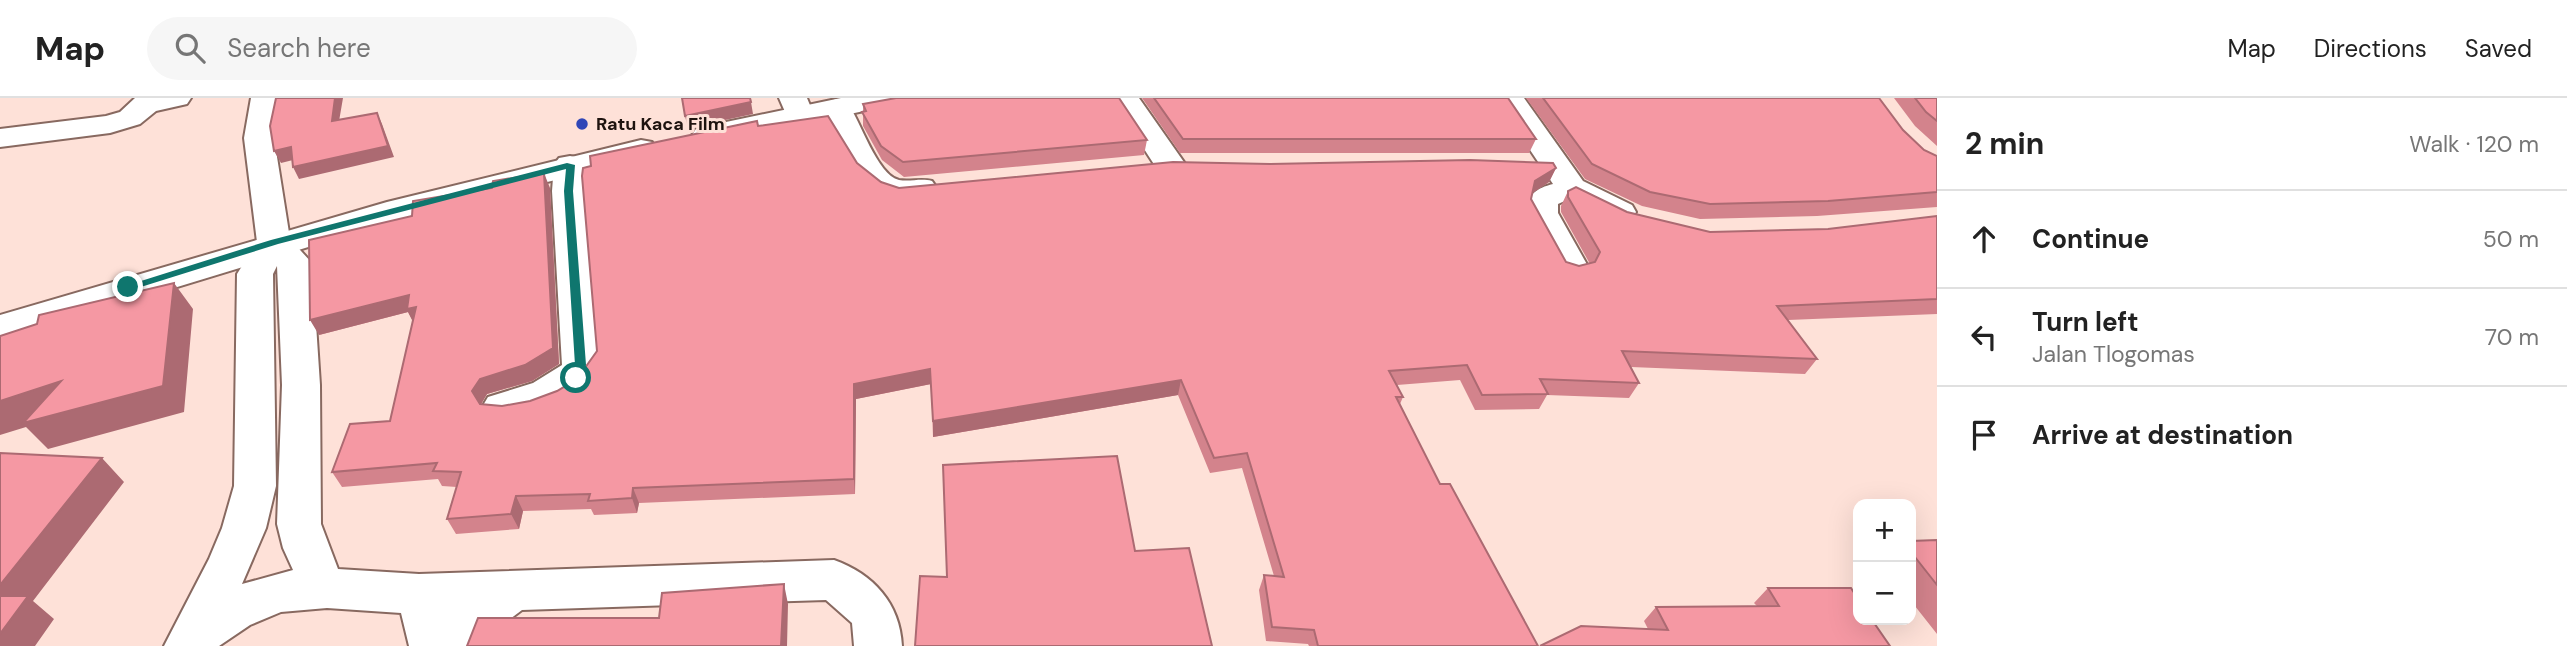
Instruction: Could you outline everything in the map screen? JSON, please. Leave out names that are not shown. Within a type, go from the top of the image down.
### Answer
[{"type":"street","points":[[0,138],[49,134],[110,124],[130,118],[146,104],[177,98]]},
{"type":"street","points":[[190,642],[244,528],[255,485],[255,274],[274,242],[273,214],[260,138],[265,98]]},
{"type":"street","points":[[0,328],[274,242],[570,165],[671,143],[796,107],[837,107],[883,98]]},
{"type":"street","points":[[1125,98],[1170,166]]},
{"type":"street","points":[[1509,98],[1564,177]]},
{"type":"street","points":[[837,107],[870,170],[880,183],[900,190],[954,185]]},
{"type":"street","points":[[502,407],[566,386],[576,378],[581,365],[568,191],[570,165]]},
{"type":"street","points":[[1516,165],[1564,177],[1631,217],[1654,223]]},
{"type":"street","points":[[1564,177],[1542,203],[1542,213],[1572,268]]},
{"type":"street","points":[[274,242],[295,263],[301,385],[302,472],[299,524],[305,548],[324,588]]},
{"type":"street","points":[[256,398],[301,385]]},
{"type":"street","points":[[255,485],[302,472]]},
{"type":"street","points":[[190,642],[251,601],[274,593],[324,588],[419,594],[510,593],[834,580],[864,601],[879,624],[878,646]]},
{"type":"street","points":[[419,594],[435,646],[510,593]]},
{"type":"building","points":[[276,98],[335,98],[332,121],[377,113],[388,146],[293,167],[291,147],[274,151],[270,126]]},
{"type":"building","points":[[682,98],[750,98],[751,102],[685,116]]},
{"type":"building","points":[[896,98],[1119,98],[1147,140],[903,162],[881,146],[862,112],[866,111],[863,104]]},
{"type":"building","points":[[1154,98],[1508,98],[1536,139],[1183,139]]},
{"type":"building","points":[[1543,98],[1879,98],[1903,130],[1924,150],[1937,156],[1937,192],[1828,201],[1710,204],[1650,192],[1592,164]]},
{"type":"building","points":[[1915,98],[1937,98],[1937,121],[1926,112]]},
{"type":"building","points":[[828,116],[857,163],[881,182],[899,188],[1173,162],[1270,164],[1470,160],[1553,163],[1556,168],[1535,181],[1531,199],[1566,262],[1579,266],[1595,262],[1600,252],[1568,197],[1568,191],[1576,187],[1627,212],[1710,232],[1828,229],[1937,216],[1937,299],[1777,306],[1817,359],[1622,351],[1639,383],[1540,379],[1548,394],[1482,395],[1467,365],[1389,371],[1403,397],[1396,397],[1440,484],[1450,484],[1538,646],[1318,646],[1314,630],[1272,627],[1264,575],[1284,577],[1247,453],[1214,458],[1181,380],[933,421],[930,369],[854,384],[854,479],[633,488],[632,498],[588,501],[590,494],[516,496],[511,514],[447,519],[461,472],[433,471],[437,463],[332,472],[350,424],[390,421],[416,307],[407,309],[409,295],[310,320],[309,240],[412,216],[413,201],[492,188],[493,181],[544,173],[553,348],[525,365],[480,379],[472,391],[480,404],[502,406],[530,401],[557,391],[577,379],[597,351],[582,176],[583,168],[591,166],[590,156],[757,121],[758,126]]},
{"type":"building","points":[[174,283],[163,386],[23,423],[61,381],[0,401],[0,336],[37,324],[39,315]]},
{"type":"building","points":[[0,453],[102,458],[0,585]]},
{"type":"building","points":[[1117,456],[1135,551],[1189,548],[1212,646],[915,646],[920,576],[947,577],[943,465]]},
{"type":"building","points":[[1937,540],[1937,585],[1916,558],[1916,541]]},
{"type":"building","points":[[784,584],[781,646],[467,646],[478,618],[659,618],[662,593]]},
{"type":"building","points":[[1768,588],[1851,588],[1853,625],[1875,625],[1890,646],[1540,646],[1581,626],[1668,630],[1656,607],[1779,606]]},
{"type":"building","points":[[0,596],[28,596],[0,634]]},
{"type":"place","name":"Ratu Kaca Film","points":[[582,124]]},
{"type":"route","points":[[128,287],[274,242],[570,165],[568,191],[581,365],[576,378]]}]
